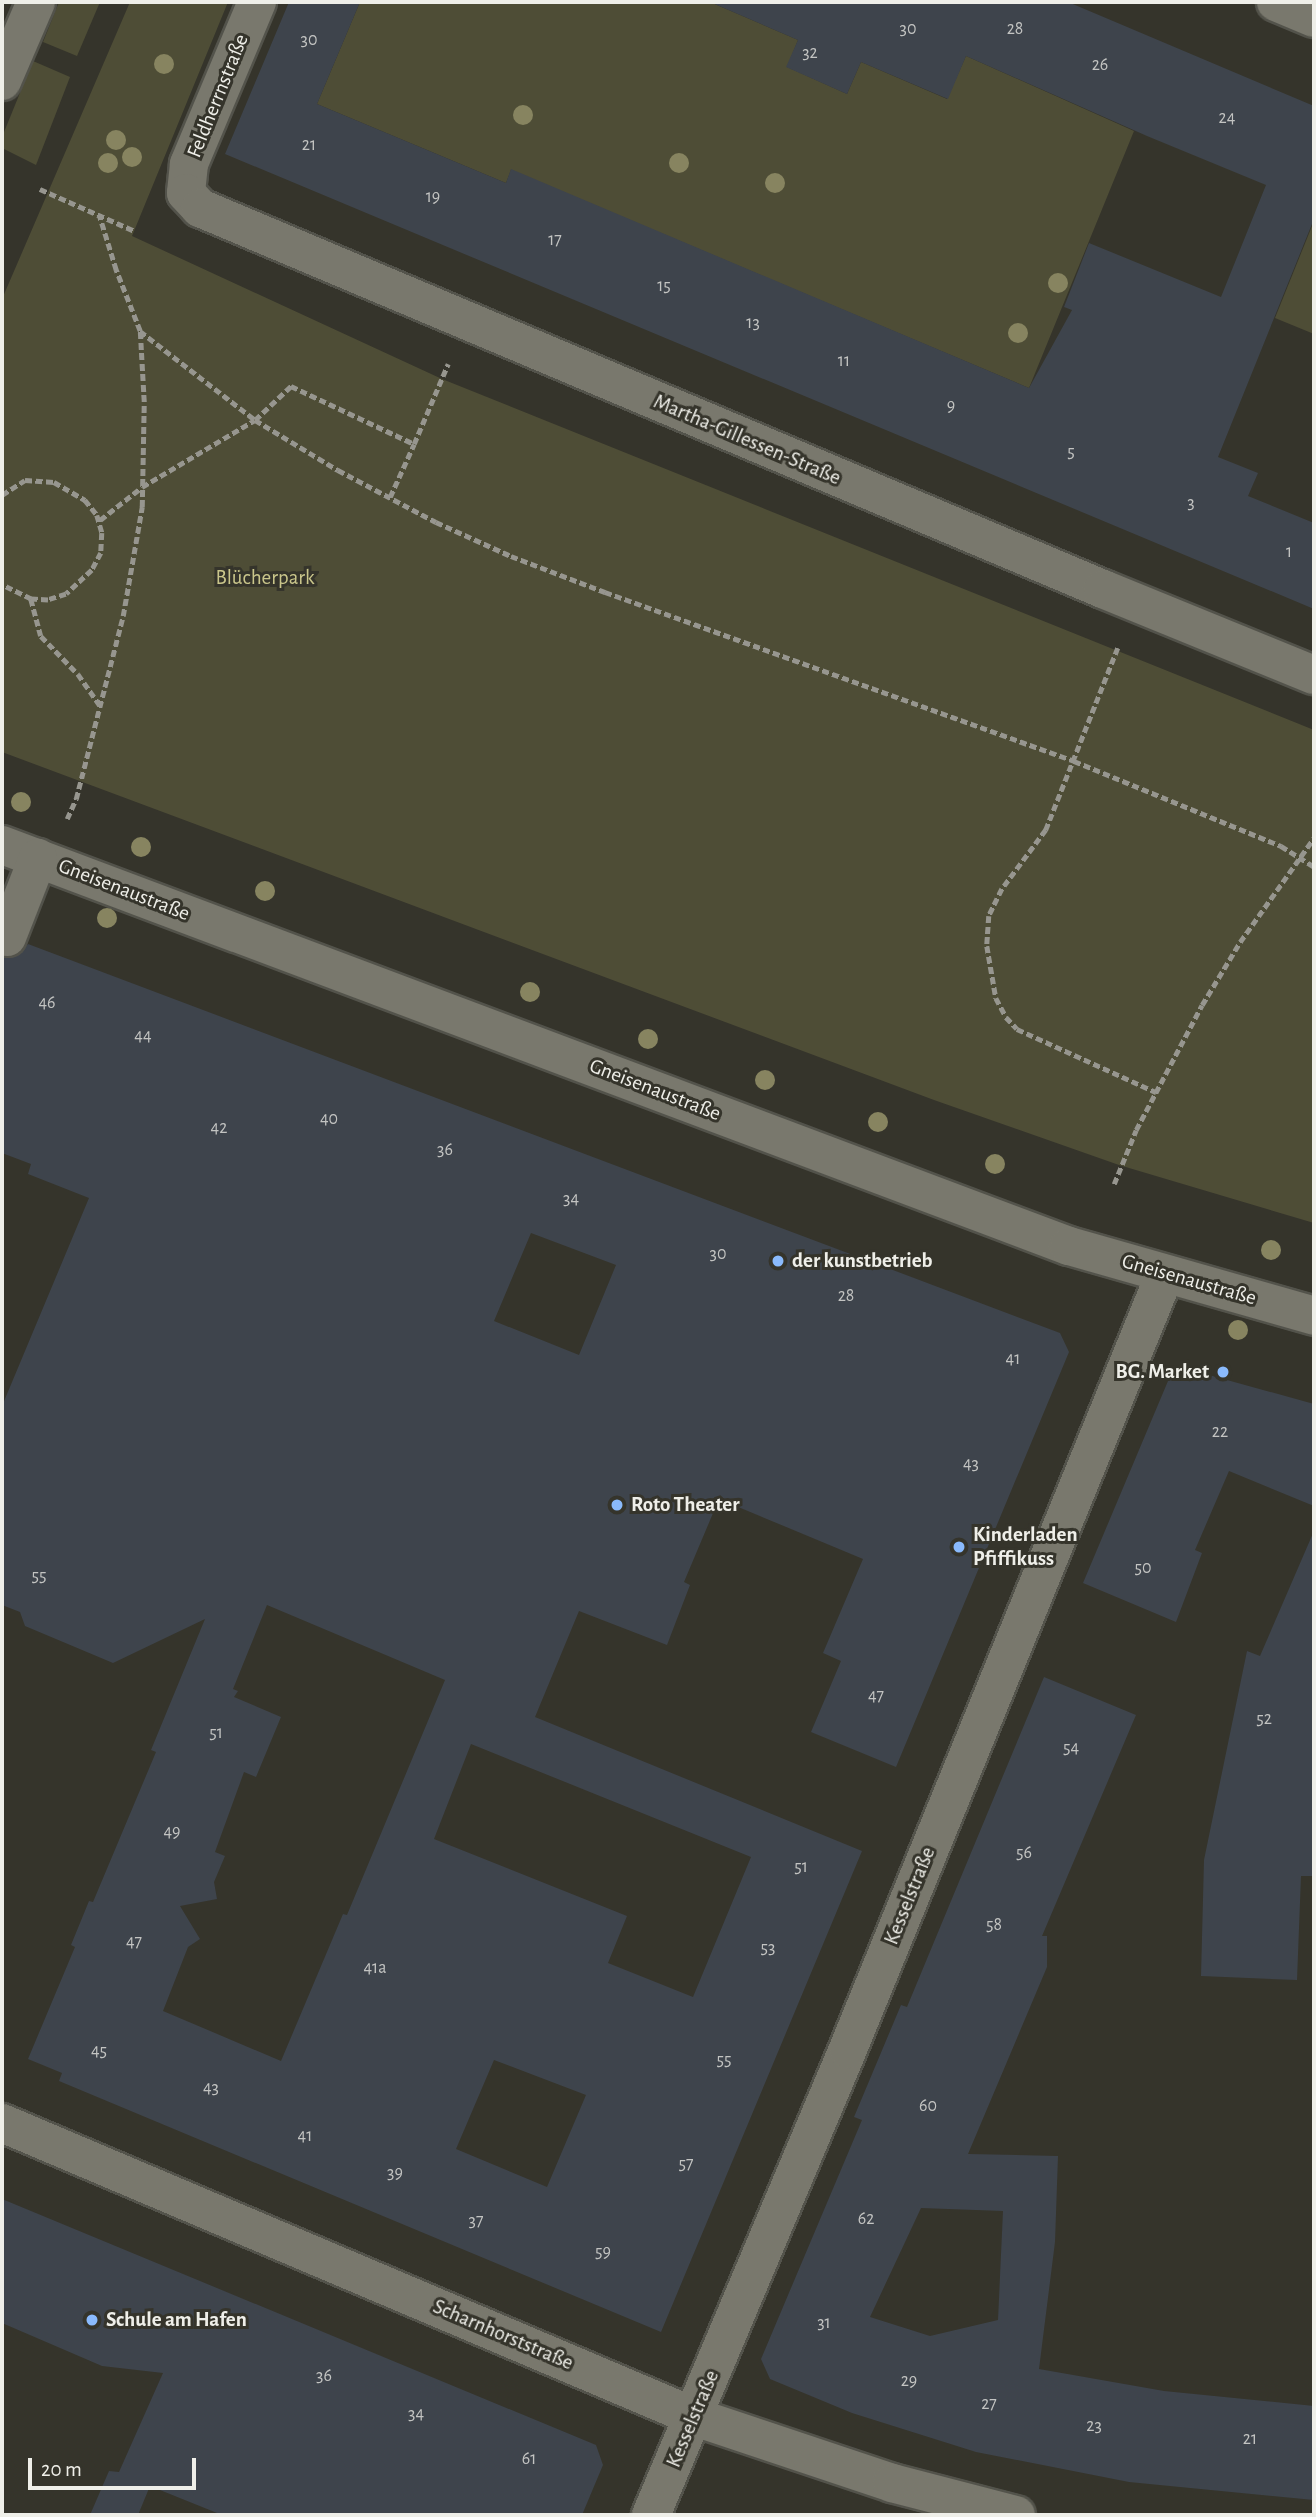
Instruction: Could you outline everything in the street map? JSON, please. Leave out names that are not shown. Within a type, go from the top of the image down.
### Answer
[{"type":"street","points":[[2,81],[36,2]]},
{"type":"street","name":"Feldherrnstraße","points":[[186,193],[189,164],[257,2]]},
{"type":"street","points":[[1276,2],[1314,18]]},
{"type":"street","name":"Martha-Gillessen-Straße","points":[[186,193],[200,208],[251,230],[1314,675]]},
{"type":"street","name":"Gneisenaustraße","points":[[2,845],[1069,1246],[1314,1316]]},
{"type":"street","points":[[7,937],[43,860]]},
{"type":"street","name":"Kesselstraße","points":[[651,2515],[695,2417],[1165,1274]]},
{"type":"street","name":"Scharnhorststraße","points":[[2,2123],[695,2417],[892,2483],[1016,2515]]},
{"type":"path","points":[[40,189],[135,231]]},
{"type":"path","points":[[43,860],[76,799],[135,563],[142,487],[144,402],[140,331],[116,270],[99,215]]},
{"type":"path","points":[[140,331],[256,420],[436,522],[523,561],[1074,761],[1281,846],[1314,867]]},
{"type":"path","points":[[100,520],[142,487],[256,420],[291,386],[414,444]]},
{"type":"path","points":[[390,497],[426,415]]},
{"type":"path","points":[[2,495],[25,480],[54,482],[85,499],[100,520],[101,553],[92,570],[66,594],[48,600],[31,599],[2,585]]},
{"type":"path","points":[[31,599],[41,636],[78,674],[100,706]]},
{"type":"path","points":[[1119,646],[1046,830],[1002,889],[989,916],[987,946],[996,998],[1006,1017],[1026,1034],[1156,1092]]},
{"type":"path","points":[[1114,1184],[1156,1092],[1202,1005],[1314,838]]},
{"type":"green space","points":[[59,2],[100,2],[77,56],[43,42]]},
{"type":"green space","name":"Blücherpark","points":[[130,2],[228,2],[132,236],[442,379],[1314,730],[1314,1223],[1119,1165],[934,1100],[2,752],[2,299]]},
{"type":"green space","points":[[360,2],[710,2],[798,40],[787,67],[847,94],[861,62],[947,99],[966,56],[1134,131],[1029,388],[511,170],[506,183],[317,104]]},
{"type":"green space","points":[[33,61],[70,77],[36,165],[2,148],[2,137]]},
{"type":"green space","points":[[1314,221],[1314,334],[1275,318]]},
{"type":"building","points":[[289,2],[360,2],[317,104],[506,183],[511,169],[1029,388],[1072,310],[1064,307],[1089,243],[1221,297],[1266,185],[966,56],[948,99],[861,62],[847,94],[786,67],[798,40],[710,2],[1068,2],[1314,106],[1314,219],[1218,457],[1258,473],[1248,496],[1314,523],[1314,609],[225,154]]},
{"type":"building","points":[[28,944],[1060,1333],[1069,1352],[896,1767],[811,1732],[841,1661],[823,1653],[863,1559],[719,1499],[684,1582],[690,1585],[667,1645],[579,1611],[535,1717],[862,1851],[661,2332],[59,2081],[62,2073],[28,2059],[75,1947],[71,1945],[89,1901],[93,1902],[156,1752],[151,1750],[205,1619],[113,1663],[25,1626],[20,1612],[2,1605],[2,1406],[89,1198],[28,1174],[31,1164],[2,1153],[2,958],[20,954]],"holes":[[[531,1233],[616,1265],[579,1355],[494,1321]],[[267,1605],[445,1680],[347,1915],[343,1914],[281,2061],[163,2011],[188,1947],[200,1939],[180,1906],[217,1899],[214,1882],[225,1856],[215,1852],[244,1772],[256,1777],[281,1717],[234,1697],[238,1691],[233,1689]],[[471,1744],[751,1857],[693,1997],[608,1963],[627,1916],[434,1839]],[[494,2060],[586,2095],[547,2187],[456,2149]]]},
{"type":"building","points":[[1191,1370],[1314,1404],[1314,1506],[1229,1471],[1195,1550],[1202,1553],[1176,1622],[1083,1583],[1168,1381]]},
{"type":"building","points":[[1314,1531],[1314,1876],[1301,1876],[1297,1980],[1201,1976],[1204,1860],[1247,1651],[1260,1656]]},
{"type":"building","points":[[1044,1677],[1136,1715],[1042,1936],[1047,1936],[1047,1967],[968,2154],[1058,2156],[1055,2242],[1039,2369],[1164,2391],[1314,2406],[1314,2500],[1129,2482],[976,2452],[852,2413],[770,2379],[761,2359],[862,2120],[854,2117],[901,2005],[907,2007]],"holes":[[[921,2208],[1003,2211],[998,2320],[930,2336],[870,2317]]]},
{"type":"building","points":[[2,2199],[596,2445],[603,2465],[582,2515],[222,2515],[150,2486],[138,2515],[90,2515],[109,2471],[119,2472],[163,2373],[102,2366],[2,2323]]},
{"type":"place","name":"der kunstbetrieb","points":[[778,1261]]},
{"type":"place","name":"BG. Market","points":[[1223,1372]]},
{"type":"place","name":"Roto Theater","points":[[617,1505]]},
{"type":"place","name":"Kinderladen Pfiffikuss","points":[[959,1547]]},
{"type":"place","name":"Schule am Hafen","points":[[92,2320]]}]
